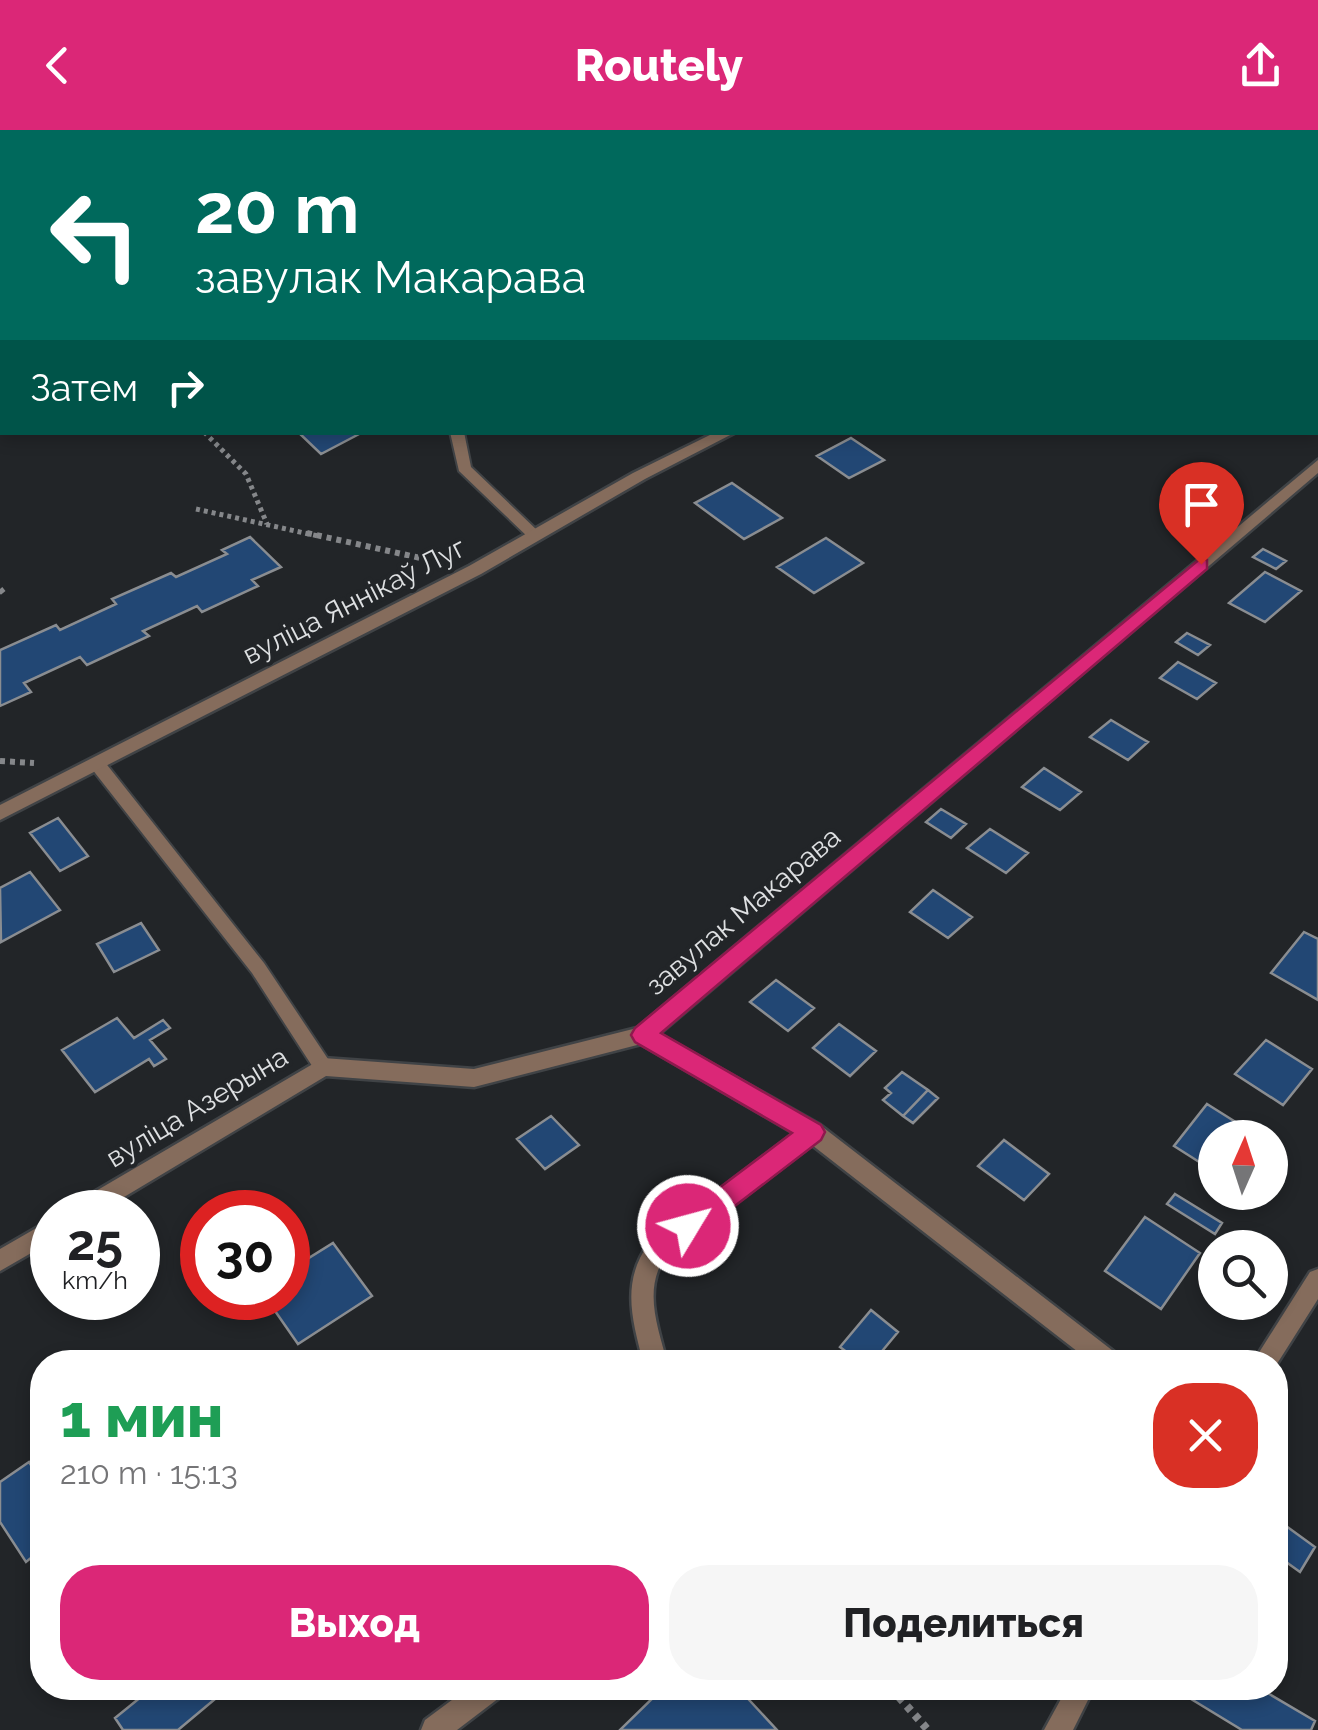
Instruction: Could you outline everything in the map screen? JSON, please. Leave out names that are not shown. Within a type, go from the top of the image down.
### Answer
[{"type":"street","name":"вуліца Яннікаў Луг","points":[[0,813],[475,570],[639,476],[723,435]]},
{"type":"street","name":"завулак Макарава","points":[[1094,1350],[812,1132],[643,1035],[1318,465]]},
{"type":"street","name":"вуліца Азерына","points":[[117,1190],[323,1066],[474,1078],[643,1035]]},
{"type":"street","points":[[652,1350],[639,1293],[642,1266],[657,1250],[812,1132]]},
{"type":"street","points":[[0,1261],[30,1243]]},
{"type":"street","points":[[1273,1350],[1318,1280]]},
{"type":"street","points":[[435,1730],[473,1700]]},
{"type":"street","points":[[1058,1730],[1074,1700]]},
{"type":"lane","points":[[458,435],[464,468],[535,536]]},
{"type":"lane","points":[[98,765],[258,968],[323,1066]]},
{"type":"path","points":[[207,435],[246,474],[267,524]]},
{"type":"path","points":[[196,509],[475,570]]},
{"type":"path","points":[[902,1700],[928,1730]]},
{"type":"building","points":[[301,435],[357,435],[321,454]]},
{"type":"building","points":[[851,438],[884,460],[849,478],[817,456]]},
{"type":"building","points":[[732,483],[782,518],[744,539],[695,503]]},
{"type":"building","points":[[250,537],[281,567],[252,580],[258,586],[202,612],[197,606],[143,631],[149,636],[87,665],[80,657],[24,683],[31,692],[0,706],[0,650],[56,625],[60,630],[116,604],[112,599],[227,554],[222,550]]},
{"type":"building","points":[[826,538],[863,563],[814,593],[777,567]]},
{"type":"building","points":[[1263,549],[1286,561],[1276,569],[1253,557]]},
{"type":"building","points":[[1265,572],[1301,591],[1265,622],[1229,603]]},
{"type":"building","points":[[1187,633],[1210,645],[1198,655],[1176,642]]},
{"type":"building","points":[[1178,662],[1216,683],[1197,699],[1160,678]]},
{"type":"building","points":[[1111,720],[1148,742],[1128,760],[1090,737]]},
{"type":"building","points":[[1044,768],[1081,792],[1060,810],[1022,787]]},
{"type":"building","points":[[941,809],[966,824],[951,838],[926,822]]},
{"type":"building","points":[[58,818],[88,856],[60,871],[30,833]]},
{"type":"building","points":[[990,829],[1028,853],[1006,873],[967,848]]},
{"type":"building","points":[[30,872],[60,910],[1,942],[0,888]]},
{"type":"building","points":[[933,890],[972,917],[948,938],[910,912]]},
{"type":"building","points":[[141,923],[159,950],[114,972],[97,944]]},
{"type":"building","points":[[1304,932],[1318,939],[1318,1000],[1271,973]]},
{"type":"building","points":[[776,980],[814,1008],[788,1031],[750,1002]]},
{"type":"building","points":[[117,1018],[134,1038],[163,1020],[170,1028],[150,1040],[166,1059],[154,1066],[149,1059],[95,1092],[62,1050]]},
{"type":"building","points":[[839,1024],[876,1051],[850,1076],[813,1048]]},
{"type":"building","points":[[1266,1040],[1312,1069],[1283,1105],[1235,1074]]},
{"type":"building","points":[[902,1072],[928,1090],[903,1116],[883,1100],[891,1093],[885,1088]]},
{"type":"building","points":[[928,1090],[938,1098],[913,1123],[903,1116]]},
{"type":"building","points":[[1207,1104],[1232,1120],[1198,1120],[1198,1161],[1174,1146]]},
{"type":"building","points":[[551,1116],[579,1145],[545,1169],[517,1139]]},
{"type":"building","points":[[1004,1140],[1049,1174],[1024,1200],[978,1166]]},
{"type":"building","points":[[1175,1194],[1222,1223],[1218,1230],[1209,1230],[1167,1204]]},
{"type":"building","points":[[1145,1217],[1198,1252],[1161,1309],[1105,1271]]},
{"type":"building","points":[[717,1221],[728,1233],[708,1247],[698,1236]]},
{"type":"building","points":[[333,1243],[372,1296],[298,1344],[281,1320],[310,1320],[310,1257]]},
{"type":"building","points":[[871,1310],[898,1332],[883,1350],[840,1347]]},
{"type":"building","points":[[29,1462],[30,1559],[26,1562],[0,1522],[0,1482]]},
{"type":"building","points":[[1288,1527],[1315,1547],[1300,1572],[1288,1563]]},
{"type":"building","points":[[137,1700],[214,1700],[178,1730],[123,1730],[115,1718]]},
{"type":"building","points":[[651,1700],[749,1700],[777,1730],[620,1730]]},
{"type":"building","points":[[1193,1700],[1279,1700],[1315,1721],[1311,1730],[1242,1730]]},
{"type":"route","points":[[688,1226],[812,1132],[643,1035],[1201,564]]}]
